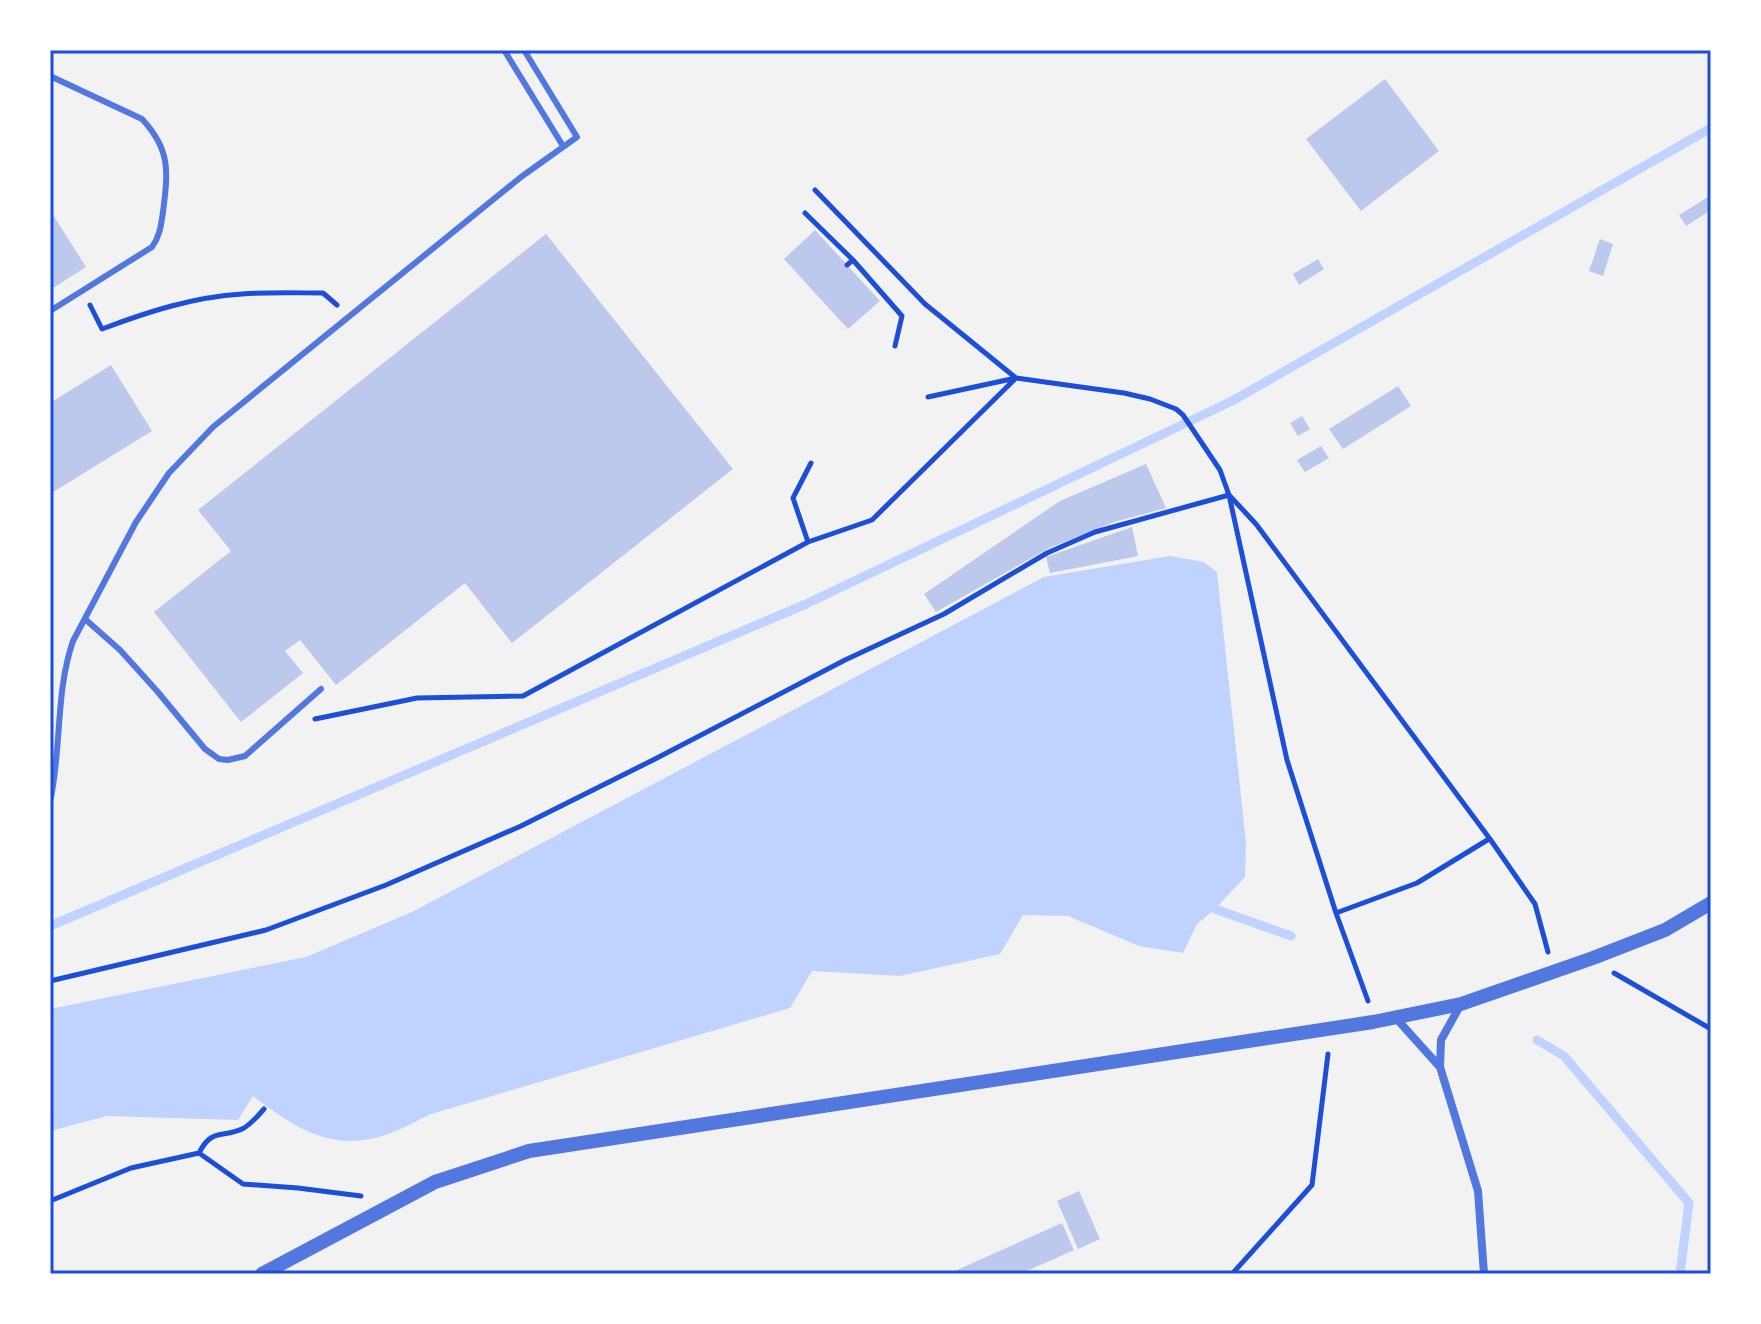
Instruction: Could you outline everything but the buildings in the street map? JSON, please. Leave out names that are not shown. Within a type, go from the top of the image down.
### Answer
[{"type":"street","points":[[262,1274],[435,1182],[529,1151],[1373,1022],[1461,1004],[1665,930],[1711,903]]},
{"type":"street","points":[[1461,1004],[1441,1040],[1440,1067],[1478,1191],[1484,1274]]},
{"type":"street","points":[[1395,1017],[1440,1067]]},
{"type":"lane","points":[[504,50],[563,146]]},
{"type":"lane","points":[[50,802],[65,670],[73,641],[136,522],[169,473],[213,427],[521,177],[577,137],[524,50]]},
{"type":"lane","points":[[50,76],[142,119],[162,147],[167,166],[160,233],[152,247],[50,311]]},
{"type":"lane","points":[[85,619],[120,650],[214,756],[228,760],[245,756],[321,689]]},
{"type":"path","points":[[815,190],[925,304],[1016,378]]},
{"type":"path","points":[[805,213],[853,260],[902,316],[895,346]]},
{"type":"path","points":[[847,265],[853,260]]},
{"type":"path","points":[[83,290],[102,329],[152,310],[239,294],[323,293],[351,317]]},
{"type":"path","points":[[279,726],[417,698],[523,696],[808,542],[872,520],[1016,378]]},
{"type":"path","points":[[928,397],[1016,378],[1124,393],[1150,399],[1183,415],[1220,470],[1229,495],[1287,760],[1373,1022]]},
{"type":"path","points":[[808,542],[793,498],[811,463]]},
{"type":"path","points":[[1229,495],[1256,524],[1535,904],[1554,972]]},
{"type":"path","points":[[50,981],[266,930],[386,885],[521,826],[845,660],[944,614],[1047,553],[1095,532],[1229,495]]},
{"type":"path","points":[[1336,913],[1417,883],[1490,839]]},
{"type":"path","points":[[1593,958],[1711,1029]]},
{"type":"path","points":[[1232,1274],[1312,1185],[1328,1054]]},
{"type":"path","points":[[199,1153],[212,1136],[246,1127],[264,1109]]},
{"type":"path","points":[[50,1201],[131,1168],[199,1153],[243,1184],[397,1201]]},
{"type":"water","points":[[1170,556],[1204,562],[1217,572],[1246,843],[1245,877],[1197,924],[1183,953],[1139,946],[1068,916],[1023,915],[1000,954],[900,976],[812,971],[790,1008],[431,1114],[391,1133],[366,1140],[347,1141],[314,1134],[283,1118],[253,1096],[238,1120],[107,1116],[50,1131],[50,1009],[306,957],[412,912],[1044,577]]},
{"type":"waterway","points":[[50,926],[806,604],[1232,401],[1711,128]]},
{"type":"waterway","points":[[1215,909],[1291,936]]},
{"type":"waterway","points":[[1537,1040],[1564,1056],[1689,1203],[1680,1274]]}]
